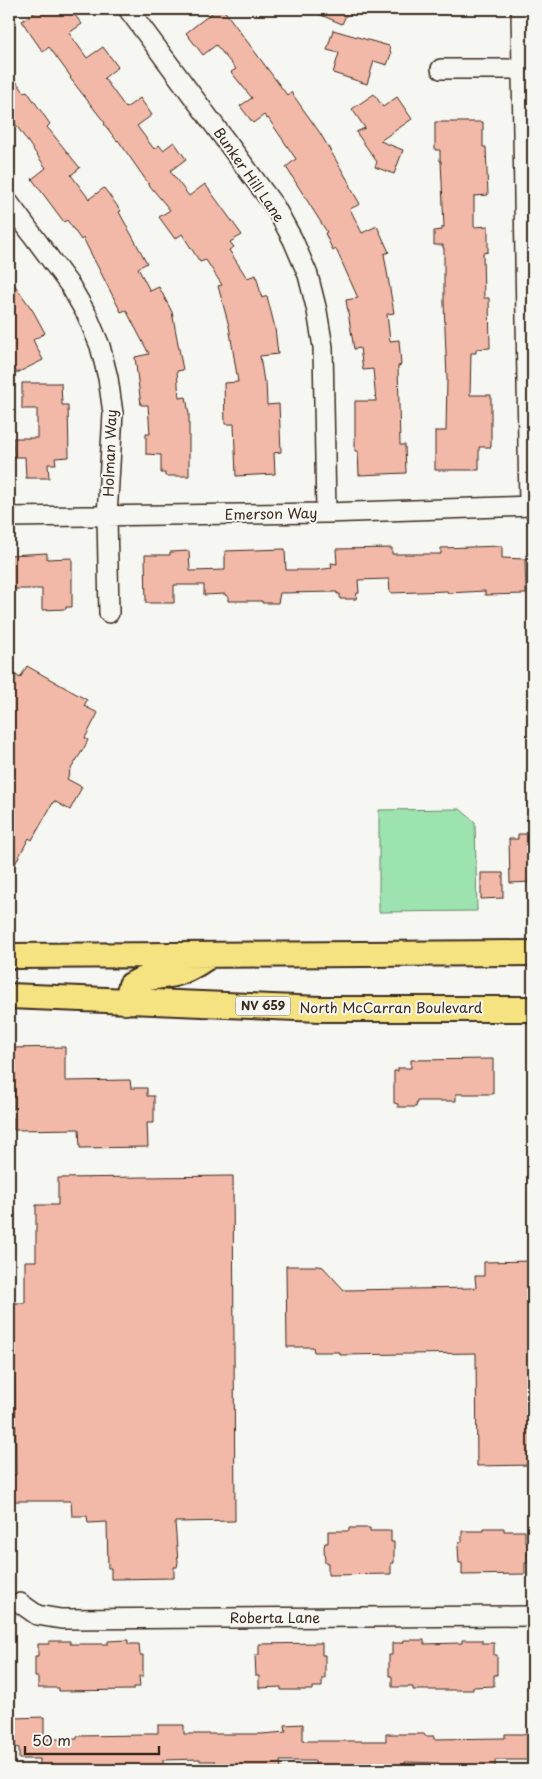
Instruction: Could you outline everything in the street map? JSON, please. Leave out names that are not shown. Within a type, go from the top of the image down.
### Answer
[{"type":"main road","points":[[9,956],[533,953]]},
{"type":"main road","points":[[126,1002],[131,985],[143,978],[172,974],[189,968],[212,955]]},
{"type":"main road","name":"North McCarran Boulevard","points":[[9,996],[321,1009],[533,1009]]},
{"type":"street","name":"Bunker Hill Lane","points":[[128,9],[274,207],[294,240],[308,275],[317,311],[322,347],[326,513]]},
{"type":"street","points":[[521,9],[531,506]]},
{"type":"street","points":[[441,69],[522,69]]},
{"type":"street","name":"Holman Way","points":[[9,203],[71,287],[87,315],[100,346],[108,378],[113,412],[107,516],[109,613]]},
{"type":"street","name":"Emerson Way","points":[[9,517],[326,513],[531,506]]},
{"type":"street","name":"Roberta Lane","points":[[20,1603],[37,1614],[61,1618],[533,1616]]},
{"type":"green space","points":[[460,809],[475,822],[477,911],[379,912],[379,810]]},
{"type":"building","points":[[40,9],[70,9],[82,24],[69,33],[87,58],[103,47],[118,67],[104,78],[126,108],[140,98],[152,115],[137,126],[154,149],[159,145],[163,150],[174,142],[186,159],[170,171],[189,196],[205,184],[242,235],[230,242],[234,247],[229,250],[247,278],[256,275],[262,298],[267,296],[275,328],[278,354],[260,356],[264,382],[266,382],[267,405],[279,404],[281,452],[274,453],[275,474],[236,476],[234,424],[225,424],[224,383],[238,382],[229,326],[218,286],[222,285],[206,260],[200,262],[182,234],[175,239],[159,217],[170,210],[150,186],[49,47],[43,52],[27,29],[22,21]]},
{"type":"building","points":[[217,9],[223,9],[287,95],[291,92],[320,133],[350,184],[360,204],[350,209],[362,233],[377,226],[389,252],[384,254],[394,313],[387,314],[390,341],[399,340],[401,365],[398,366],[400,445],[405,445],[406,473],[359,475],[358,451],[355,451],[355,401],[376,401],[373,369],[363,370],[360,348],[354,349],[346,300],[358,298],[336,249],[333,251],[325,233],[327,232],[286,167],[296,159],[268,118],[264,115],[253,123],[240,106],[252,98],[231,72],[236,69],[216,45],[203,55],[186,33]]},
{"type":"building","points":[[307,9],[349,9],[342,24]]},
{"type":"building","points":[[333,30],[389,46],[391,54],[387,65],[374,61],[367,84],[333,73],[339,53],[327,50]]},
{"type":"building","points":[[9,72],[24,92],[27,91],[50,124],[47,127],[80,168],[71,175],[89,199],[104,188],[121,211],[119,212],[147,263],[138,268],[150,291],[159,287],[172,312],[183,370],[177,371],[179,398],[186,397],[189,414],[189,476],[165,476],[165,473],[161,473],[161,455],[146,454],[146,434],[150,434],[148,405],[141,405],[135,357],[149,354],[126,310],[121,312],[83,238],[81,240],[67,220],[64,222],[32,179],[46,168],[14,122],[9,126]]},
{"type":"building","points":[[374,94],[383,107],[397,97],[412,119],[380,141],[403,150],[394,174],[375,167],[377,162],[356,132],[365,128],[352,109]]},
{"type":"building","points":[[435,122],[483,122],[483,147],[486,147],[488,195],[474,196],[474,227],[488,226],[488,252],[483,253],[484,298],[489,298],[490,348],[476,349],[476,353],[471,353],[470,395],[491,395],[491,447],[479,447],[479,470],[435,470],[435,431],[446,431],[447,379],[444,248],[443,245],[434,245],[434,231],[442,230],[442,227],[444,227],[441,161],[440,150],[435,150]]},
{"type":"building","points":[[9,277],[33,311],[45,333],[33,340],[43,360],[17,373],[9,358]]},
{"type":"building","points":[[22,383],[61,383],[62,405],[68,405],[69,457],[55,458],[56,464],[48,464],[49,478],[26,478],[25,457],[14,457],[13,438],[37,438],[37,409],[22,409]]},
{"type":"building","points":[[502,546],[502,558],[525,559],[526,594],[485,595],[485,591],[390,593],[389,579],[358,580],[359,593],[357,593],[356,599],[340,599],[340,594],[337,594],[337,592],[280,593],[278,603],[228,601],[228,596],[225,594],[204,595],[204,585],[174,585],[174,603],[146,603],[145,555],[170,555],[170,552],[189,551],[190,571],[225,570],[225,551],[285,549],[286,570],[316,570],[332,568],[331,563],[337,564],[336,549],[392,548],[392,554],[441,554],[441,548]]},
{"type":"building","points":[[47,553],[47,559],[72,558],[72,607],[42,610],[42,589],[9,589],[9,555]]},
{"type":"building","points":[[27,666],[87,700],[84,706],[98,713],[85,738],[88,740],[69,772],[67,779],[82,787],[70,810],[54,801],[32,840],[29,838],[9,875],[9,689],[16,675],[20,678]]},
{"type":"building","points":[[518,834],[533,834],[533,882],[510,883],[509,839],[518,839]]},
{"type":"building","points":[[481,873],[503,873],[503,898],[481,899]]},
{"type":"building","points":[[65,1047],[65,1081],[130,1080],[131,1088],[147,1088],[147,1096],[154,1096],[154,1123],[147,1123],[148,1147],[80,1148],[79,1129],[14,1130],[14,1085],[9,1085],[9,1048]]},
{"type":"building","points":[[493,1059],[493,1094],[456,1094],[456,1101],[417,1101],[416,1107],[398,1107],[398,1104],[394,1103],[394,1071],[398,1071],[398,1068],[411,1068],[411,1060]]},
{"type":"building","points":[[233,1176],[235,1521],[175,1522],[178,1562],[177,1567],[174,1567],[174,1578],[111,1579],[111,1568],[108,1568],[107,1522],[88,1523],[87,1516],[72,1516],[71,1501],[9,1501],[9,1475],[16,1475],[14,1303],[25,1303],[25,1261],[36,1261],[36,1205],[58,1205],[58,1178]]},
{"type":"building","points":[[533,1261],[533,1465],[477,1466],[476,1353],[340,1355],[340,1352],[314,1352],[313,1347],[287,1347],[286,1266],[323,1267],[344,1290],[476,1288],[475,1276],[484,1276],[484,1262]]},
{"type":"building","points":[[349,1528],[391,1531],[391,1542],[394,1542],[394,1563],[391,1563],[391,1574],[328,1575],[328,1563],[325,1563],[324,1547],[325,1543],[328,1543],[328,1531],[349,1531]]},
{"type":"building","points":[[484,1528],[504,1528],[504,1531],[525,1531],[525,1542],[528,1542],[528,1563],[525,1563],[525,1574],[462,1575],[462,1563],[459,1563],[458,1547],[459,1542],[462,1542],[462,1531],[484,1531]]},
{"type":"building","points":[[128,1640],[128,1644],[139,1644],[140,1655],[143,1655],[143,1676],[139,1676],[140,1687],[133,1687],[133,1690],[59,1691],[59,1688],[38,1688],[38,1677],[35,1677],[35,1656],[38,1656],[38,1644],[49,1644],[49,1641],[70,1641],[70,1644],[108,1644],[108,1641]]},
{"type":"building","points":[[404,1640],[424,1640],[424,1644],[462,1643],[462,1640],[482,1640],[482,1643],[494,1643],[494,1655],[497,1655],[497,1675],[494,1675],[494,1686],[473,1687],[473,1690],[413,1690],[413,1687],[392,1687],[392,1676],[389,1676],[389,1655],[392,1655],[392,1643],[403,1643]]},
{"type":"building","points":[[322,1643],[322,1655],[325,1655],[325,1678],[322,1678],[322,1687],[313,1687],[313,1690],[281,1690],[281,1687],[259,1688],[259,1676],[256,1676],[255,1655],[259,1655],[259,1644]]},
{"type":"building","points":[[44,1717],[44,1739],[77,1739],[77,1736],[143,1735],[143,1733],[158,1733],[158,1725],[184,1725],[184,1734],[261,1734],[286,1732],[285,1725],[303,1724],[303,1741],[386,1741],[386,1734],[425,1734],[425,1736],[434,1736],[434,1739],[505,1738],[505,1734],[533,1734],[533,1760],[495,1760],[495,1768],[459,1768],[459,1770],[439,1770],[439,1763],[405,1762],[405,1770],[315,1770],[315,1761],[280,1761],[281,1770],[215,1770],[215,1761],[200,1761],[200,1759],[163,1760],[163,1770],[40,1770],[40,1759],[19,1759],[19,1748],[15,1747],[15,1718]]}]
